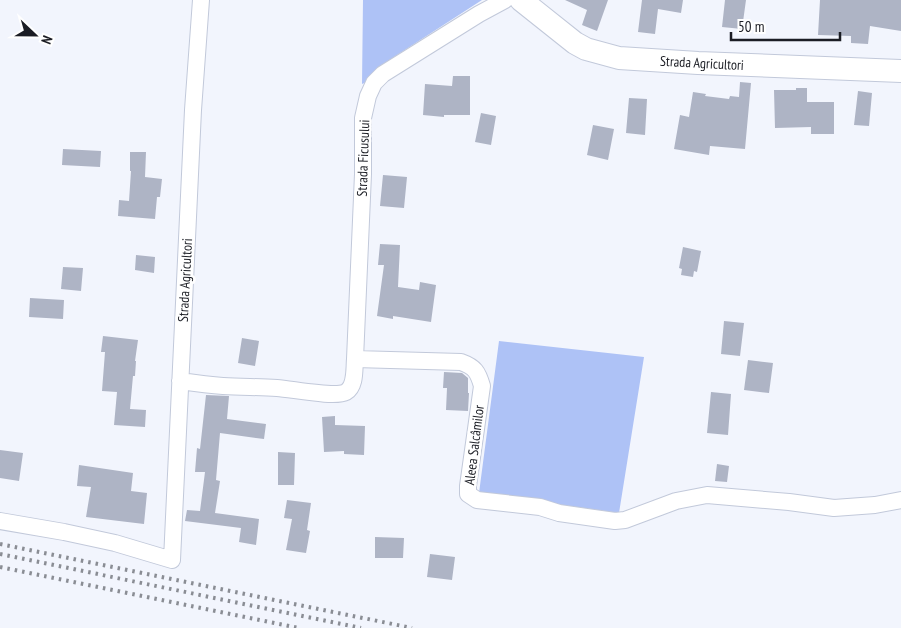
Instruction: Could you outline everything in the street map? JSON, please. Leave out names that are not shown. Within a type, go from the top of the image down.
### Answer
[{"type":"main road","name":"Strada Agricultori","points":[[521,0],[575,44],[591,51],[619,58],[901,72]]},
{"type":"street","name":"Strada Agricultori","points":[[0,521],[64,532],[172,560],[193,110],[201,0]]},
{"type":"street","name":"Strada Ficusului","points":[[355,359],[363,174],[363,118],[368,96],[374,83],[382,74],[471,18],[505,0]]},
{"type":"street","points":[[180,382],[340,394],[345,393],[353,384],[355,359]]},
{"type":"street","name":"Aleea Salcâmilor","points":[[355,359],[461,362],[472,366],[479,375],[482,386],[468,486],[468,494],[476,500],[540,507],[559,514],[615,521],[625,520],[676,500],[707,495],[834,508],[875,505],[901,500]]},
{"type":"shaded area","points":[[363,0],[482,0],[394,57],[369,81],[362,84]]},
{"type":"shaded area","points":[[499,341],[644,357],[619,513],[479,493]]},
{"type":"building","points":[[565,0],[608,0],[597,31],[582,25],[587,10]]},
{"type":"building","points":[[642,0],[683,0],[681,13],[658,9],[655,34],[638,32]]},
{"type":"building","points":[[725,0],[746,0],[742,29],[722,27]]},
{"type":"building","points":[[820,0],[901,0],[901,31],[870,26],[868,44],[851,43],[851,36],[818,35]]},
{"type":"building","points":[[453,76],[470,76],[470,115],[444,115],[444,117],[423,115],[425,84],[452,86]]},
{"type":"building","points":[[740,82],[751,83],[745,149],[710,146],[709,155],[674,149],[680,115],[689,117],[693,92],[706,94],[705,96],[729,99],[730,96],[739,97]]},
{"type":"building","points":[[796,88],[807,88],[807,102],[834,102],[834,134],[811,134],[811,127],[775,128],[774,90],[796,90]]},
{"type":"building","points":[[858,91],[872,93],[869,126],[854,125]]},
{"type":"building","points":[[629,98],[647,99],[645,135],[626,133]]},
{"type":"building","points":[[481,113],[496,116],[491,145],[475,142]]},
{"type":"building","points":[[593,125],[614,129],[608,160],[587,155]]},
{"type":"building","points":[[63,149],[101,151],[100,167],[62,165]]},
{"type":"building","points":[[130,152],[146,152],[145,177],[162,179],[160,197],[157,197],[155,219],[118,216],[119,200],[129,201]]},
{"type":"building","points":[[383,175],[407,177],[404,208],[380,206]]},
{"type":"building","points":[[380,244],[400,245],[398,287],[419,290],[420,282],[436,285],[431,322],[393,316],[393,319],[377,316],[384,265],[378,265]]},
{"type":"building","points":[[683,247],[701,251],[697,272],[694,271],[693,277],[681,275],[682,269],[679,268]]},
{"type":"building","points":[[136,255],[155,257],[154,273],[135,270]]},
{"type":"building","points":[[63,267],[83,268],[81,291],[61,289]]},
{"type":"building","points":[[30,298],[64,300],[63,319],[29,317]]},
{"type":"building","points":[[724,321],[744,323],[740,356],[721,354]]},
{"type":"building","points":[[103,336],[138,340],[130,409],[146,410],[145,427],[114,425],[117,392],[102,391],[105,352],[101,352]]},
{"type":"building","points":[[242,338],[259,341],[255,366],[238,363]]},
{"type":"building","points":[[748,360],[773,363],[769,393],[744,390]]},
{"type":"building","points":[[444,372],[462,373],[468,378],[468,411],[446,410],[447,388],[443,388]]},
{"type":"building","points":[[711,392],[731,394],[728,435],[707,433]]},
{"type":"building","points":[[206,395],[229,396],[227,419],[266,424],[264,439],[220,433],[216,480],[220,481],[215,513],[259,519],[256,545],[239,542],[241,528],[185,521],[187,510],[200,511],[205,472],[195,472],[197,448],[200,449]]},
{"type":"building","points":[[335,416],[335,425],[365,426],[364,455],[344,454],[344,451],[324,452],[322,417]]},
{"type":"building","points":[[0,450],[23,453],[19,481],[0,478]]},
{"type":"building","points":[[278,452],[295,453],[294,485],[278,485]]},
{"type":"building","points":[[717,464],[729,466],[727,482],[715,481]]},
{"type":"building","points":[[79,465],[133,473],[131,491],[147,493],[144,524],[86,517],[91,487],[77,486]]},
{"type":"building","points":[[287,500],[311,503],[307,530],[310,531],[306,553],[286,550],[292,519],[284,518]]},
{"type":"building","points":[[375,537],[404,538],[403,558],[375,558]]},
{"type":"building","points":[[430,554],[455,557],[452,580],[427,577]]},
{"type":"railway","points":[[0,544],[412,628]]},
{"type":"railway","points":[[0,554],[361,628]]},
{"type":"railway","points":[[0,567],[299,628]]}]
